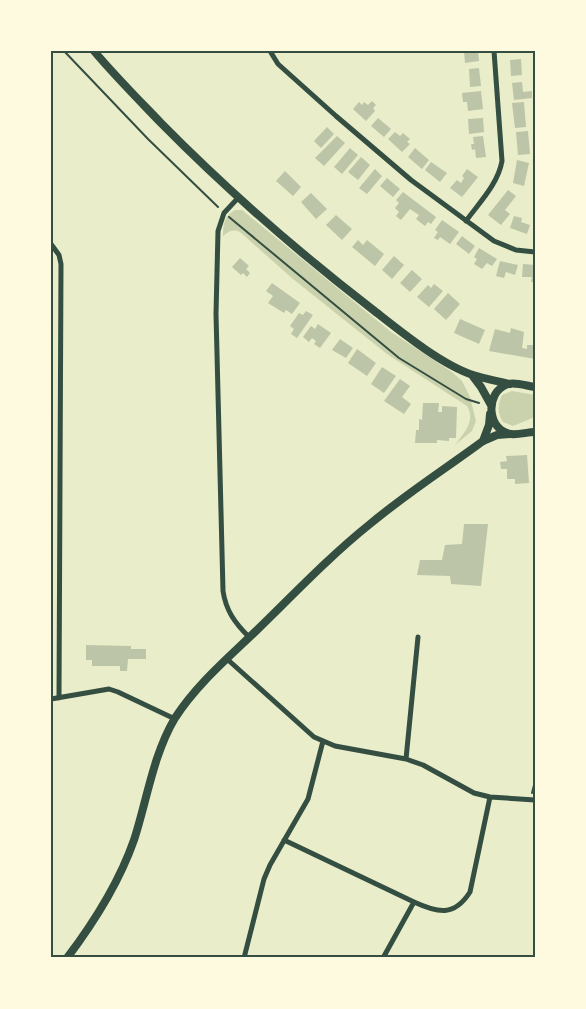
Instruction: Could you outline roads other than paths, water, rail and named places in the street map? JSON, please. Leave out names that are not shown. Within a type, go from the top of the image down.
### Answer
[{"type":"main road","points":[[94,51],[110,70],[238,198],[294,247],[397,328],[425,349],[472,375],[510,384],[535,387]]},
{"type":"main road","points":[[472,375],[482,387],[498,426],[510,434]]},
{"type":"main road","points":[[483,441],[489,425],[493,398],[502,387],[510,384]]},
{"type":"main road","points":[[68,958],[90,927],[123,868],[134,840],[158,757],[175,719],[203,681],[368,525],[392,506],[483,441],[497,435],[535,432]]},
{"type":"street","points":[[270,51],[278,64],[336,116],[411,180],[466,222],[505,246],[516,250],[535,252]]},
{"type":"street","points":[[466,222],[496,179],[500,170],[501,147],[494,51]]},
{"type":"street","points":[[238,198],[224,213],[218,231],[216,314],[224,603],[230,614],[249,637]]},
{"type":"street","points":[[51,244],[60,255],[61,264],[59,698]]},
{"type":"street","points":[[406,758],[418,637]]},
{"type":"street","points":[[227,659],[306,731],[323,741],[336,746],[406,758],[463,788],[490,797],[533,800]]},
{"type":"street","points":[[51,700],[108,689],[175,719]]},
{"type":"street","points":[[244,958],[264,879],[308,799],[323,741]]},
{"type":"street","points":[[284,840],[429,909],[444,911],[453,909],[465,900],[470,892],[490,797]]},
{"type":"street","points":[[383,958],[414,902]]}]
